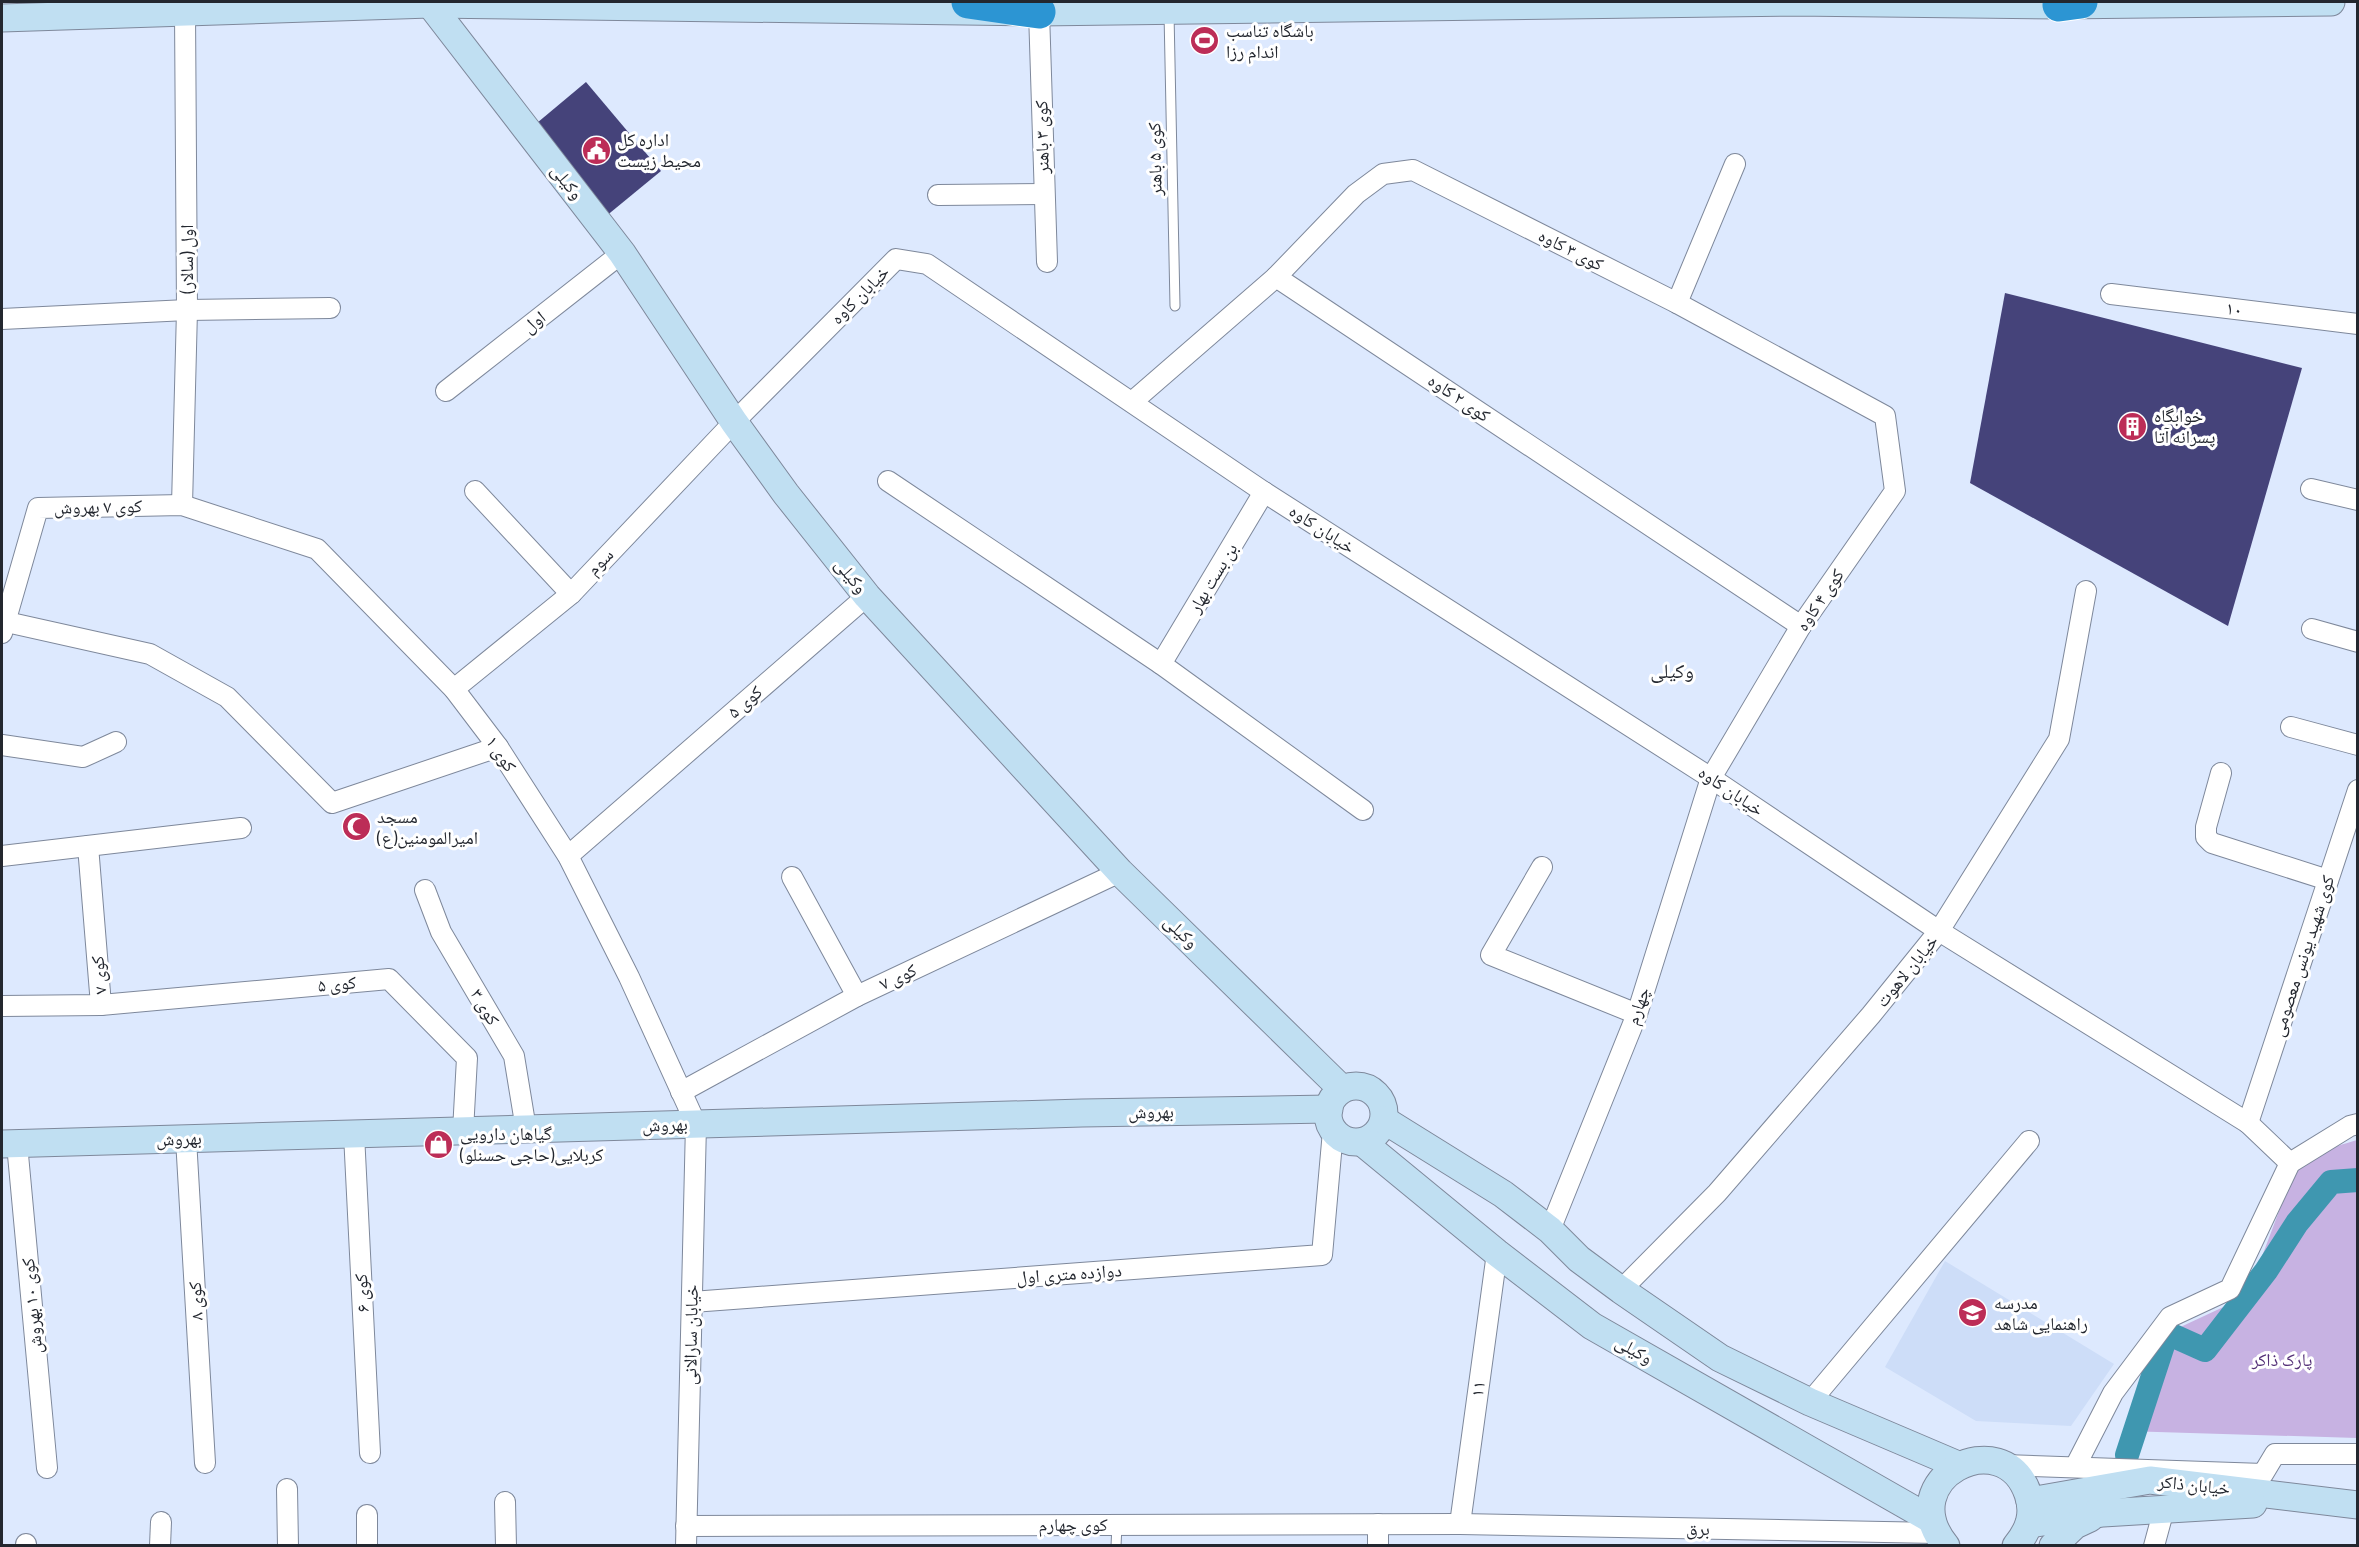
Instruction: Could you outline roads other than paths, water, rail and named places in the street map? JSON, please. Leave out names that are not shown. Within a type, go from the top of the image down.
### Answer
[{"type":"highway","points":[[968,2],[1039,12]]},
{"type":"street","points":[[2,18],[430,4],[1039,12],[1793,2],[2331,2]]},
{"type":"street","name":"وکیلی","points":[[430,4],[622,253],[734,422],[786,494],[867,596],[1335,1110]]},
{"type":"street","name":"اول (سالار)","points":[[182,505],[187,310],[185,12]]},
{"type":"street","name":"کوی ۳ باهنر","points":[[1039,12],[1047,262]]},
{"type":"street","points":[[1677,303],[1736,164]]},
{"type":"street","name":"کوی ۳ کاوه","points":[[1276,277],[1356,194],[1383,174],[1413,170],[1677,303],[1885,416]]},
{"type":"street","points":[[938,195],[1044,194]]},
{"type":"street","name":"اول","points":[[446,391],[622,253]]},
{"type":"street","name":"خیابان کاوه","points":[[734,422],[896,259],[927,264],[1264,492],[1711,778],[1939,931],[2248,1123],[2290,1163]]},
{"type":"street","points":[[1132,402],[1276,277]]},
{"type":"street","name":"کوی ۲ کاوه","points":[[1276,277],[1802,626]]},
{"type":"street","name":"۱۰","points":[[2111,294],[2358,324]]},
{"type":"street","points":[[2,319],[187,310],[330,308]]},
{"type":"street","name":"کوی ۴ کاوه","points":[[1711,778],[1802,626],[1895,490],[1885,416]]},
{"type":"street","name":"سوم","points":[[454,689],[571,594],[734,422]]},
{"type":"street","points":[[888,481],[1161,664],[1363,810]]},
{"type":"street","points":[[2311,489],[2358,500]]},
{"type":"street","points":[[475,491],[571,594]]},
{"type":"street","name":"بن بست بهار","points":[[1161,664],[1264,492]]},
{"type":"street","name":"کوی ۷ بهروش","points":[[2,626],[38,508],[182,505]]},
{"type":"street","name":"کوی ۱","points":[[182,505],[317,549],[454,689],[498,747],[568,856],[629,977],[696,1124]]},
{"type":"street","name":"خیابان لاهوت","points":[[1621,1290],[1717,1193],[1871,1015],[1939,931],[2059,739],[2086,591]]},
{"type":"street","name":"کوی ۵","points":[[568,856],[867,596]]},
{"type":"street","points":[[2,626],[150,654],[227,697],[332,803],[498,747]]},
{"type":"street","points":[[2312,629],[2358,642]]},
{"type":"street","points":[[2291,727],[2358,745]]},
{"type":"street","points":[[2,745],[83,757],[116,742]]},
{"type":"street","points":[[2221,772],[2206,827],[2206,837],[2212,843],[2328,880]]},
{"type":"street","name":"چهارم","points":[[1550,1230],[1637,1014],[1711,778]]},
{"type":"street","name":"کوی شهید یونس معصومی","points":[[2248,1123],[2358,790]]},
{"type":"street","points":[[2,856],[241,828]]},
{"type":"street","name":"کوی ۷","points":[[2,1006],[101,1005],[88,846]]},
{"type":"street","points":[[1542,867],[1491,955],[1637,1014]]},
{"type":"street","name":"کوی ۷","points":[[681,1092],[857,996],[1120,872]]},
{"type":"street","points":[[792,877],[857,996]]},
{"type":"street","name":"کوی ۳","points":[[425,890],[441,932],[514,1056],[526,1129]]},
{"type":"street","name":"کوی ۵","points":[[101,1005],[389,979],[467,1058],[463,1131]]},
{"type":"street","points":[[1358,1085],[1373,1091],[1383,1104],[1384,1120],[1376,1134],[1362,1142],[1346,1141],[1335,1110],[1358,1085]]},
{"type":"street","name":"بهروش","points":[[9,1144],[696,1124],[1335,1110]]},
{"type":"street","name":"دوازده متری اول","points":[[692,1302],[1322,1255],[1335,1110]]},
{"type":"street","points":[[1384,1120],[1503,1194],[1621,1290],[1720,1358],[1810,1402],[1958,1465]]},
{"type":"street","name":"خیابان سارالانی","points":[[686,1536],[696,1124]]},
{"type":"street","points":[[2075,1467],[2113,1393],[2170,1317],[2230,1289],[2290,1163],[2350,1126],[2358,1124]]},
{"type":"street","name":"کوی ۶","points":[[354,1134],[370,1453]]},
{"type":"street","name":"کوی ۸","points":[[186,1139],[205,1463]]},
{"type":"street","points":[[1810,1402],[2029,1141]]},
{"type":"street","name":"وکیلی","points":[[1362,1142],[1497,1253],[1592,1326],[1938,1533]]},
{"type":"street","name":"کوی ۱۰ بهروش","points":[[9,1144],[47,1468]]},
{"type":"street","name":"۱۱","points":[[1460,1524],[1497,1253]]},
{"type":"street","points":[[2004,1465],[2263,1474],[2275,1454],[2358,1454]]},
{"type":"street","points":[[1938,1533],[1931,1504],[1936,1488],[1945,1474],[1958,1465],[1974,1460],[1989,1460],[2004,1465],[2017,1474],[2026,1487],[2026,1530]]},
{"type":"street","name":"خیابان ذاکر","points":[[2026,1530],[2150,1480],[2358,1505]]},
{"type":"street","points":[[286,1489],[288,1545]]},
{"type":"street","name":"خیابان ذاکر","points":[[2026,1530],[2103,1513],[2323,1500]]},
{"type":"street","points":[[505,1502],[506,1545]]},
{"type":"street","points":[[2154,1545],[2164,1509]]},
{"type":"street","points":[[2053,1545],[2075,1525],[2103,1513]]},
{"type":"street","points":[[367,1515],[367,1545]]},
{"type":"street","points":[[160,1545],[161,1522]]},
{"type":"street","points":[[1378,1524],[1378,1545]]},
{"type":"street","name":"کوی چهارم","points":[[686,1536],[1116,1525],[1460,1524]]},
{"type":"street","name":"برق","points":[[1460,1524],[1938,1533]]},
{"type":"lane","name":"کوی ۵ باهنر","points":[[1169,11],[1175,306]]},
{"type":"lane","points":[[1116,1525],[1116,1545]]},
{"type":"waterway","points":[[2127,1455],[2167,1333],[2205,1350],[2266,1271],[2297,1223],[2331,1182],[2358,1180]]},
{"type":"place","name":"باشگاه تناسب اندام رزا","points":[[1205,41]]},
{"type":"place","name":"اداره کل محیط زیست","points":[[596,150]]},
{"type":"place","name":"خوابگاه پسرانه آتا","points":[[2133,426]]},
{"type":"place","name":"مسجد امیرالمومنین(ع)","points":[[356,827]]},
{"type":"place","name":"گیاهان دارویی کربلایی(حاجی حسنلو)","points":[[439,1144]]},
{"type":"place","name":"مدرسه راهنمایی شاهد","points":[[1973,1313]]},
{"type":"district","name":"وکیلی","points":[[1672,671]]},
{"type":"park label","name":"پارک ذاکر","points":[[2282,1360]]}]
